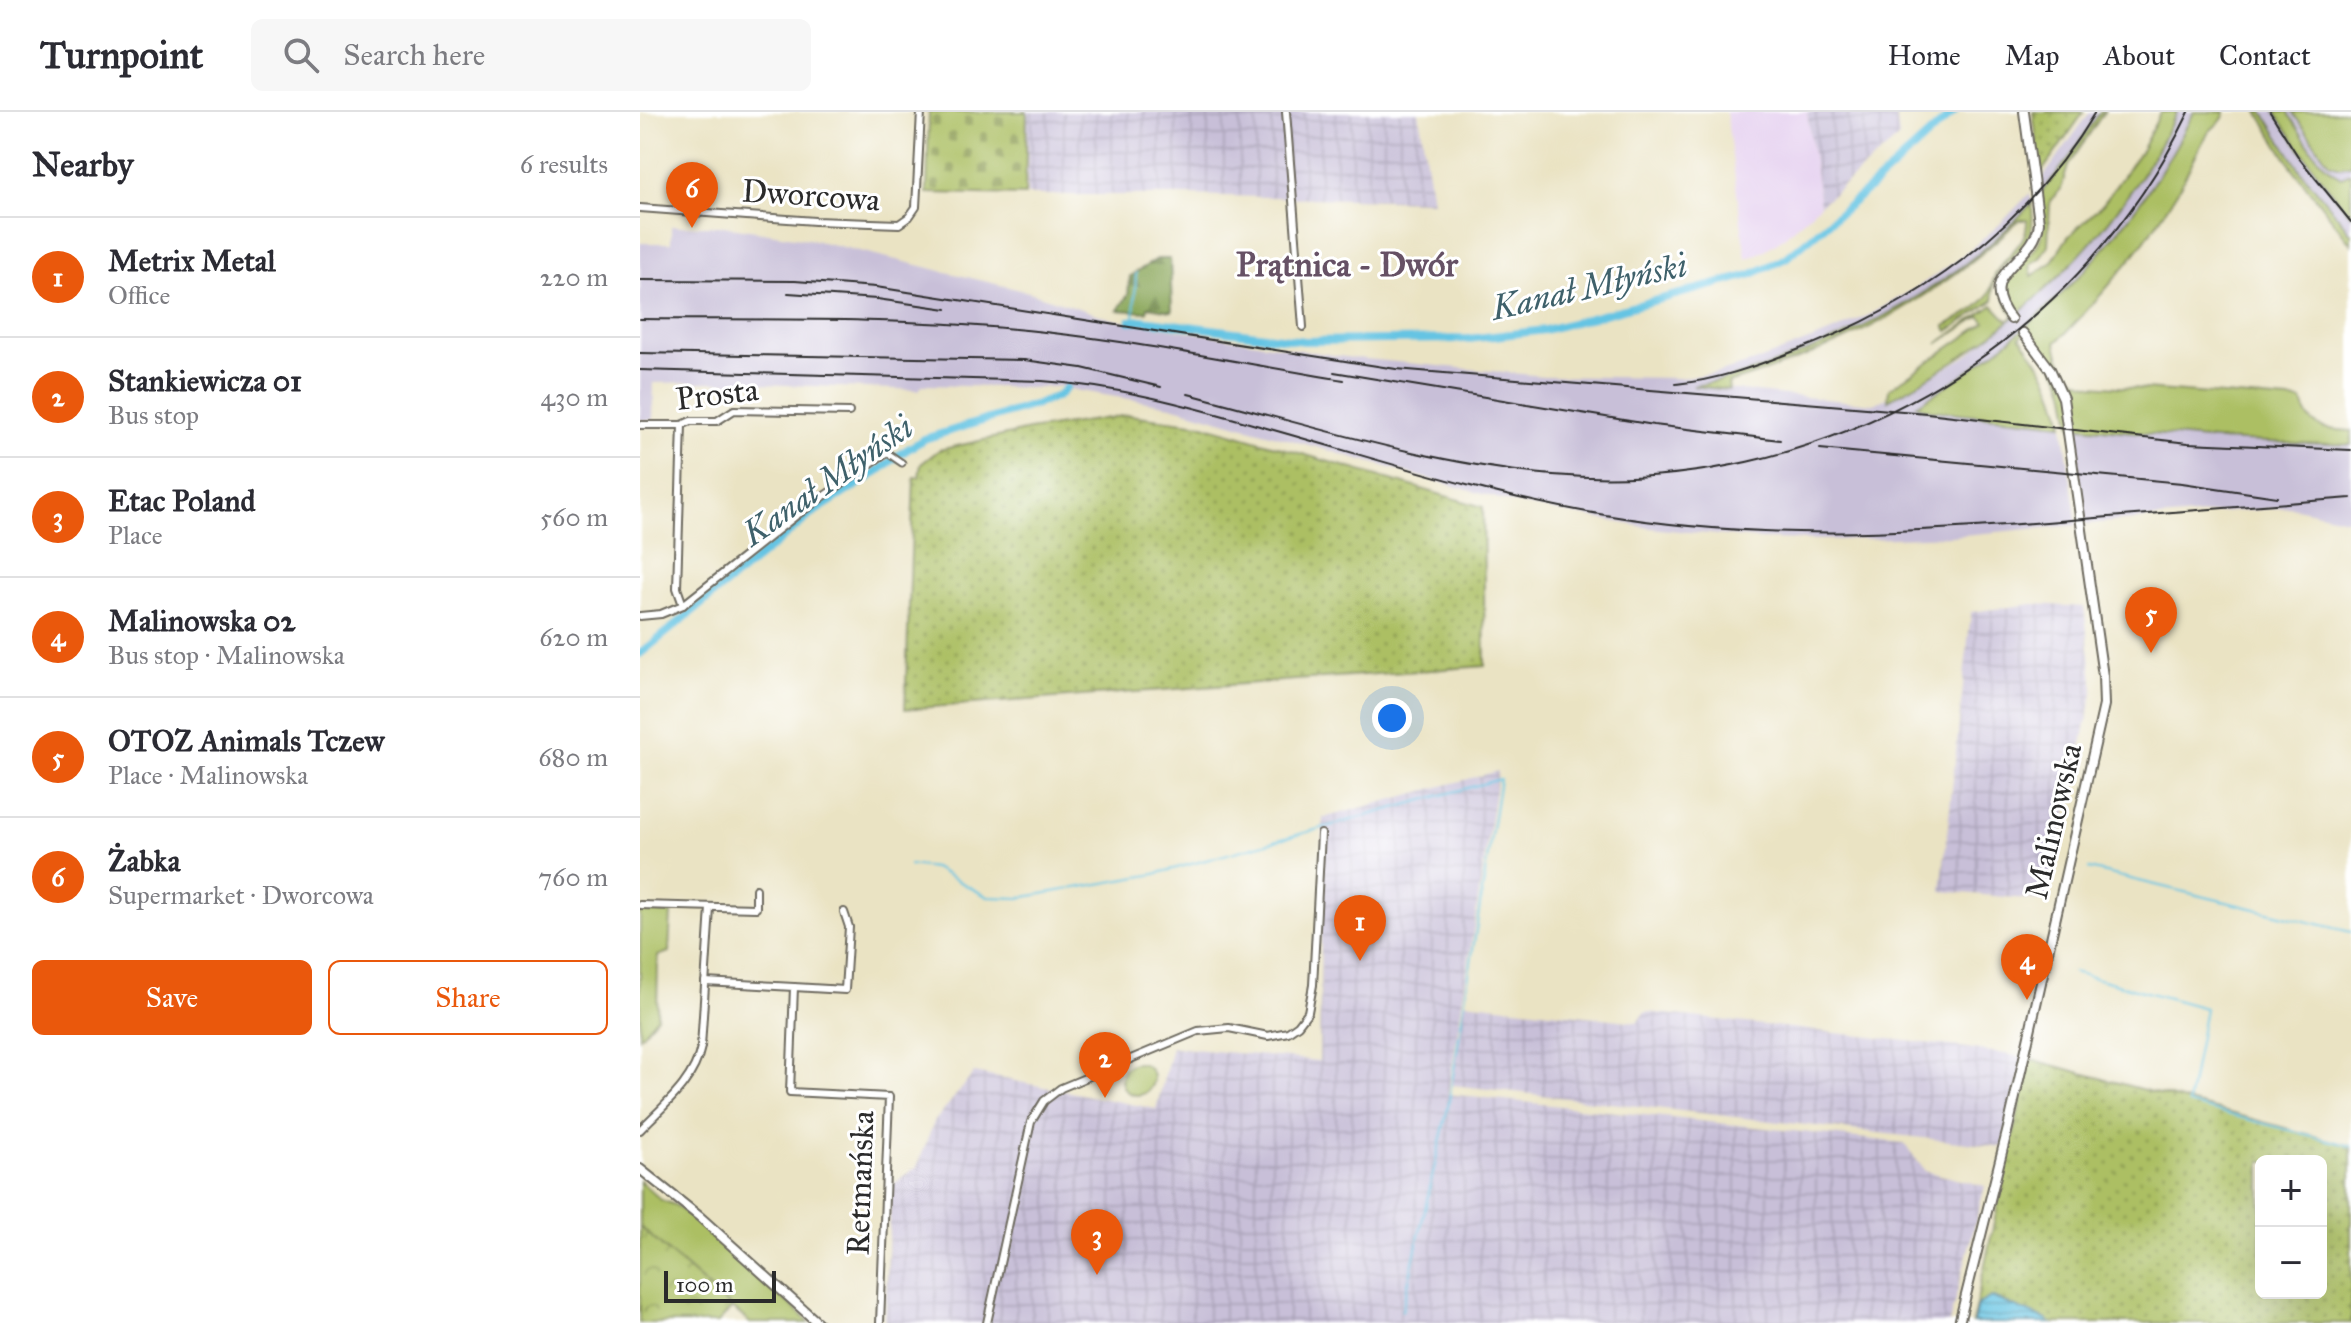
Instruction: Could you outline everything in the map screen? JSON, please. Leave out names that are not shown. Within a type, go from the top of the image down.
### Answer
[{"type":"street","name":"Dworcowa","points":[[640,208],[888,226],[899,224],[909,217],[917,200],[921,112]]},
{"type":"street","points":[[1286,112],[1303,327]]},
{"type":"street","points":[[2011,319],[2001,302],[2000,282],[2006,271],[2032,245],[2039,222],[2024,112]]},
{"type":"street","name":"Malinowska","points":[[1959,1323],[2008,1128],[2104,696],[2065,406],[2050,369],[2023,333]]},
{"type":"street","name":"Prosta","points":[[640,425],[717,421],[734,410],[849,412]]},
{"type":"street","points":[[682,425],[677,588],[683,605]]},
{"type":"street","points":[[640,616],[661,614],[683,605],[797,515],[888,453],[902,463]]},
{"type":"street","points":[[987,1323],[1031,1122],[1044,1101],[1066,1086],[1198,1031],[1222,1027],[1272,1036],[1293,1029],[1305,1016],[1310,1007],[1313,985],[1321,834]]},
{"type":"street","points":[[640,905],[756,908],[756,889]]},
{"type":"street","points":[[640,1130],[695,1068],[701,1047],[710,908]]},
{"type":"street","points":[[705,982],[845,990],[849,927],[844,912]]},
{"type":"street","name":"Retmańska","points":[[794,987],[790,1092],[889,1097],[880,1323]]},
{"type":"street","points":[[640,1169],[700,1217],[818,1323]]},
{"type":"shaded area","points":[[1028,112],[1419,112],[1432,201],[1027,195]]},
{"type":"shaded area","points":[[1726,112],[1807,112],[1820,205],[1782,239],[1746,259]]},
{"type":"shaded area","points":[[1807,112],[1896,112],[1899,138],[1820,205]]},
{"type":"shaded area","points":[[2090,112],[2100,112],[2041,193],[2039,183]]},
{"type":"shaded area","points":[[2177,112],[2194,112],[2152,186],[2105,249],[2034,321],[1974,369],[1917,405],[1930,410],[2063,424],[2077,525],[1952,536],[1837,540],[1757,539],[1650,528],[1521,505],[1171,406],[1064,386],[923,385],[919,390],[710,382],[654,383],[653,420],[640,420],[640,243],[671,243],[671,226],[724,226],[814,240],[1029,292],[1112,319],[1345,357],[1543,376],[1679,378],[1717,373],[1754,362],[1871,314],[1956,261],[1999,225],[2030,193],[2032,203],[1992,242],[1947,279],[1905,306],[1817,348],[1757,371],[1697,386],[1873,404],[1888,397],[1888,400],[1965,357],[2040,296],[2114,215],[2150,163]]},
{"type":"shaded area","points":[[2263,112],[2351,112],[2351,233],[2300,170]]},
{"type":"shaded area","points":[[2072,426],[2215,440],[2351,445],[2351,520],[2291,507],[2086,524]]},
{"type":"shaded area","points":[[2033,604],[2084,607],[2094,689],[2047,901],[1941,891],[1971,612]]},
{"type":"shaded area","points":[[1498,771],[1448,1094],[1904,1143],[1925,1171],[1985,1186],[1949,1323],[885,1323],[891,1186],[917,1167],[934,1122],[974,1073],[1156,1109],[1172,1047],[1319,1061],[1323,818]]},
{"type":"shaded area","points":[[1465,1002],[1637,1022],[1648,1012],[2024,1057],[2003,1147],[1452,1085]]},
{"type":"green space","points":[[929,112],[1027,112],[1025,195],[927,193]]},
{"type":"green space","points":[[2033,112],[2084,112],[2041,173]]},
{"type":"green space","points":[[2100,112],[2104,112],[2068,166],[2061,189],[2050,201],[2048,245],[2040,258],[2030,264],[2032,276],[2051,263],[2068,237],[2103,204],[2142,149],[2161,112],[2177,112],[2123,202],[2056,280],[2017,314],[1976,346],[1888,400],[1889,389],[1986,322],[1980,316],[1937,344],[1993,305],[2008,321],[2014,316],[2003,290],[2011,273],[2035,248],[2041,237],[2041,193]]},
{"type":"green space","points":[[2194,112],[2225,112],[2207,135],[2175,195],[2149,235],[2105,291],[2056,343],[2060,358],[2072,375],[2092,385],[2302,401],[2314,423],[2351,431],[2351,445],[2215,440],[2072,426],[2061,379],[2027,331],[2020,337],[2048,378],[2063,424],[1930,410],[1916,405],[2001,347],[2076,279],[2141,201]]},
{"type":"green space","points":[[2258,112],[2263,112],[2300,170],[2351,233],[2351,244],[2291,166]]},
{"type":"green space","points":[[2275,112],[2287,112],[2317,157],[2332,172],[2341,177],[2351,173],[2351,215],[2322,180]]},
{"type":"green space","points":[[2292,112],[2351,112],[2351,165],[2339,167],[2329,163]]},
{"type":"green space","points":[[2032,203],[2030,235],[1999,270],[1993,288],[1994,300],[1948,331],[1945,326],[1973,310],[1987,297],[2000,266],[2024,236],[2027,220],[2019,220],[1954,275],[1884,320],[1809,355],[1728,383],[1729,390],[1693,386],[1734,377],[1785,360],[1831,342],[1894,311],[1981,252]]},
{"type":"green space","points":[[1157,259],[1170,259],[1172,311],[1148,307],[1147,312],[1118,310],[1128,295],[1130,276]]},
{"type":"green space","points":[[1129,415],[1200,424],[1483,507],[1485,666],[905,709],[914,477],[919,477],[921,464],[939,450],[1029,430]]},
{"type":"green space","points":[[640,911],[671,913],[669,952],[658,956],[657,1017],[640,1037]]},
{"type":"green space","points":[[2030,1059],[2351,1146],[2351,1323],[1972,1323]]},
{"type":"green space","points":[[1137,1063],[1148,1068],[1153,1079],[1148,1090],[1137,1095],[1126,1090],[1121,1079],[1126,1068]]},
{"type":"green space","points":[[640,1181],[661,1200],[675,1205],[704,1227],[741,1265],[745,1263],[810,1323],[750,1323],[640,1229]]},
{"type":"green space","points":[[640,1227],[732,1308],[718,1323],[640,1323]]},
{"type":"water","points":[[1991,1297],[2051,1323],[1973,1323],[1977,1305]]},
{"type":"waterway","name":"Kanał Młyński","points":[[1130,321],[1304,341],[1468,339],[1545,330],[1750,275],[1786,258],[1954,112]]},
{"type":"waterway","points":[[1134,320],[1136,273]]},
{"type":"waterway","name":"Kanał Młyński","points":[[640,654],[817,510],[924,439],[1037,404],[1058,396],[1066,388]]},
{"type":"waterway","points":[[909,865],[934,868],[988,897],[1019,898],[1155,874],[1500,779],[1448,1107],[1402,1311]]},
{"type":"waterway","points":[[2089,869],[2351,932]]},
{"type":"waterway","points":[[2073,972],[2205,1008],[2188,1104],[2351,1146]]},
{"type":"railway","points":[[1676,384],[1735,372],[1792,352],[1838,333],[1925,286],[2002,227],[2067,154],[2095,112]]},
{"type":"railway","points":[[1188,394],[1415,453],[1507,470],[1553,475],[1651,476],[1748,462],[1840,434],[1927,392],[2007,338],[2078,273],[2139,197],[2189,112]]},
{"type":"railway","points":[[2270,112],[2299,158],[2351,222]]},
{"type":"railway","points":[[640,280],[795,281],[876,287],[1396,369],[1927,413],[2188,443],[2351,450]]},
{"type":"railway","points":[[788,293],[877,299],[947,309]]},
{"type":"railway","points":[[640,319],[874,321],[1015,329],[1139,345],[1344,380]]},
{"type":"railway","points":[[640,353],[1024,360],[1082,368],[1161,387]]},
{"type":"railway","points":[[640,370],[1042,381],[1098,387],[1208,412],[1514,497],[1599,514],[1719,529],[1893,531],[2011,525],[2351,498]]},
{"type":"railway","points":[[1334,372],[1654,425],[1780,440]]},
{"type":"railway","points":[[1820,449],[2182,483],[2277,497]]},
{"type":"place","name":"Żabka","points":[[692,228]]},
{"type":"place","name":"OTOZ Animals Tczew","points":[[2151,653]]},
{"type":"place","name":"Metrix Metal","points":[[1360,961]]},
{"type":"place","name":"Malinowska 02","points":[[2027,1000]]},
{"type":"place","name":"Stankiewicza 01","points":[[1105,1098]]},
{"type":"place","name":"Etac Poland","points":[[1097,1275]]},
{"type":"district","name":"Prątnica - Dwór","points":[[1347,264]]}]
